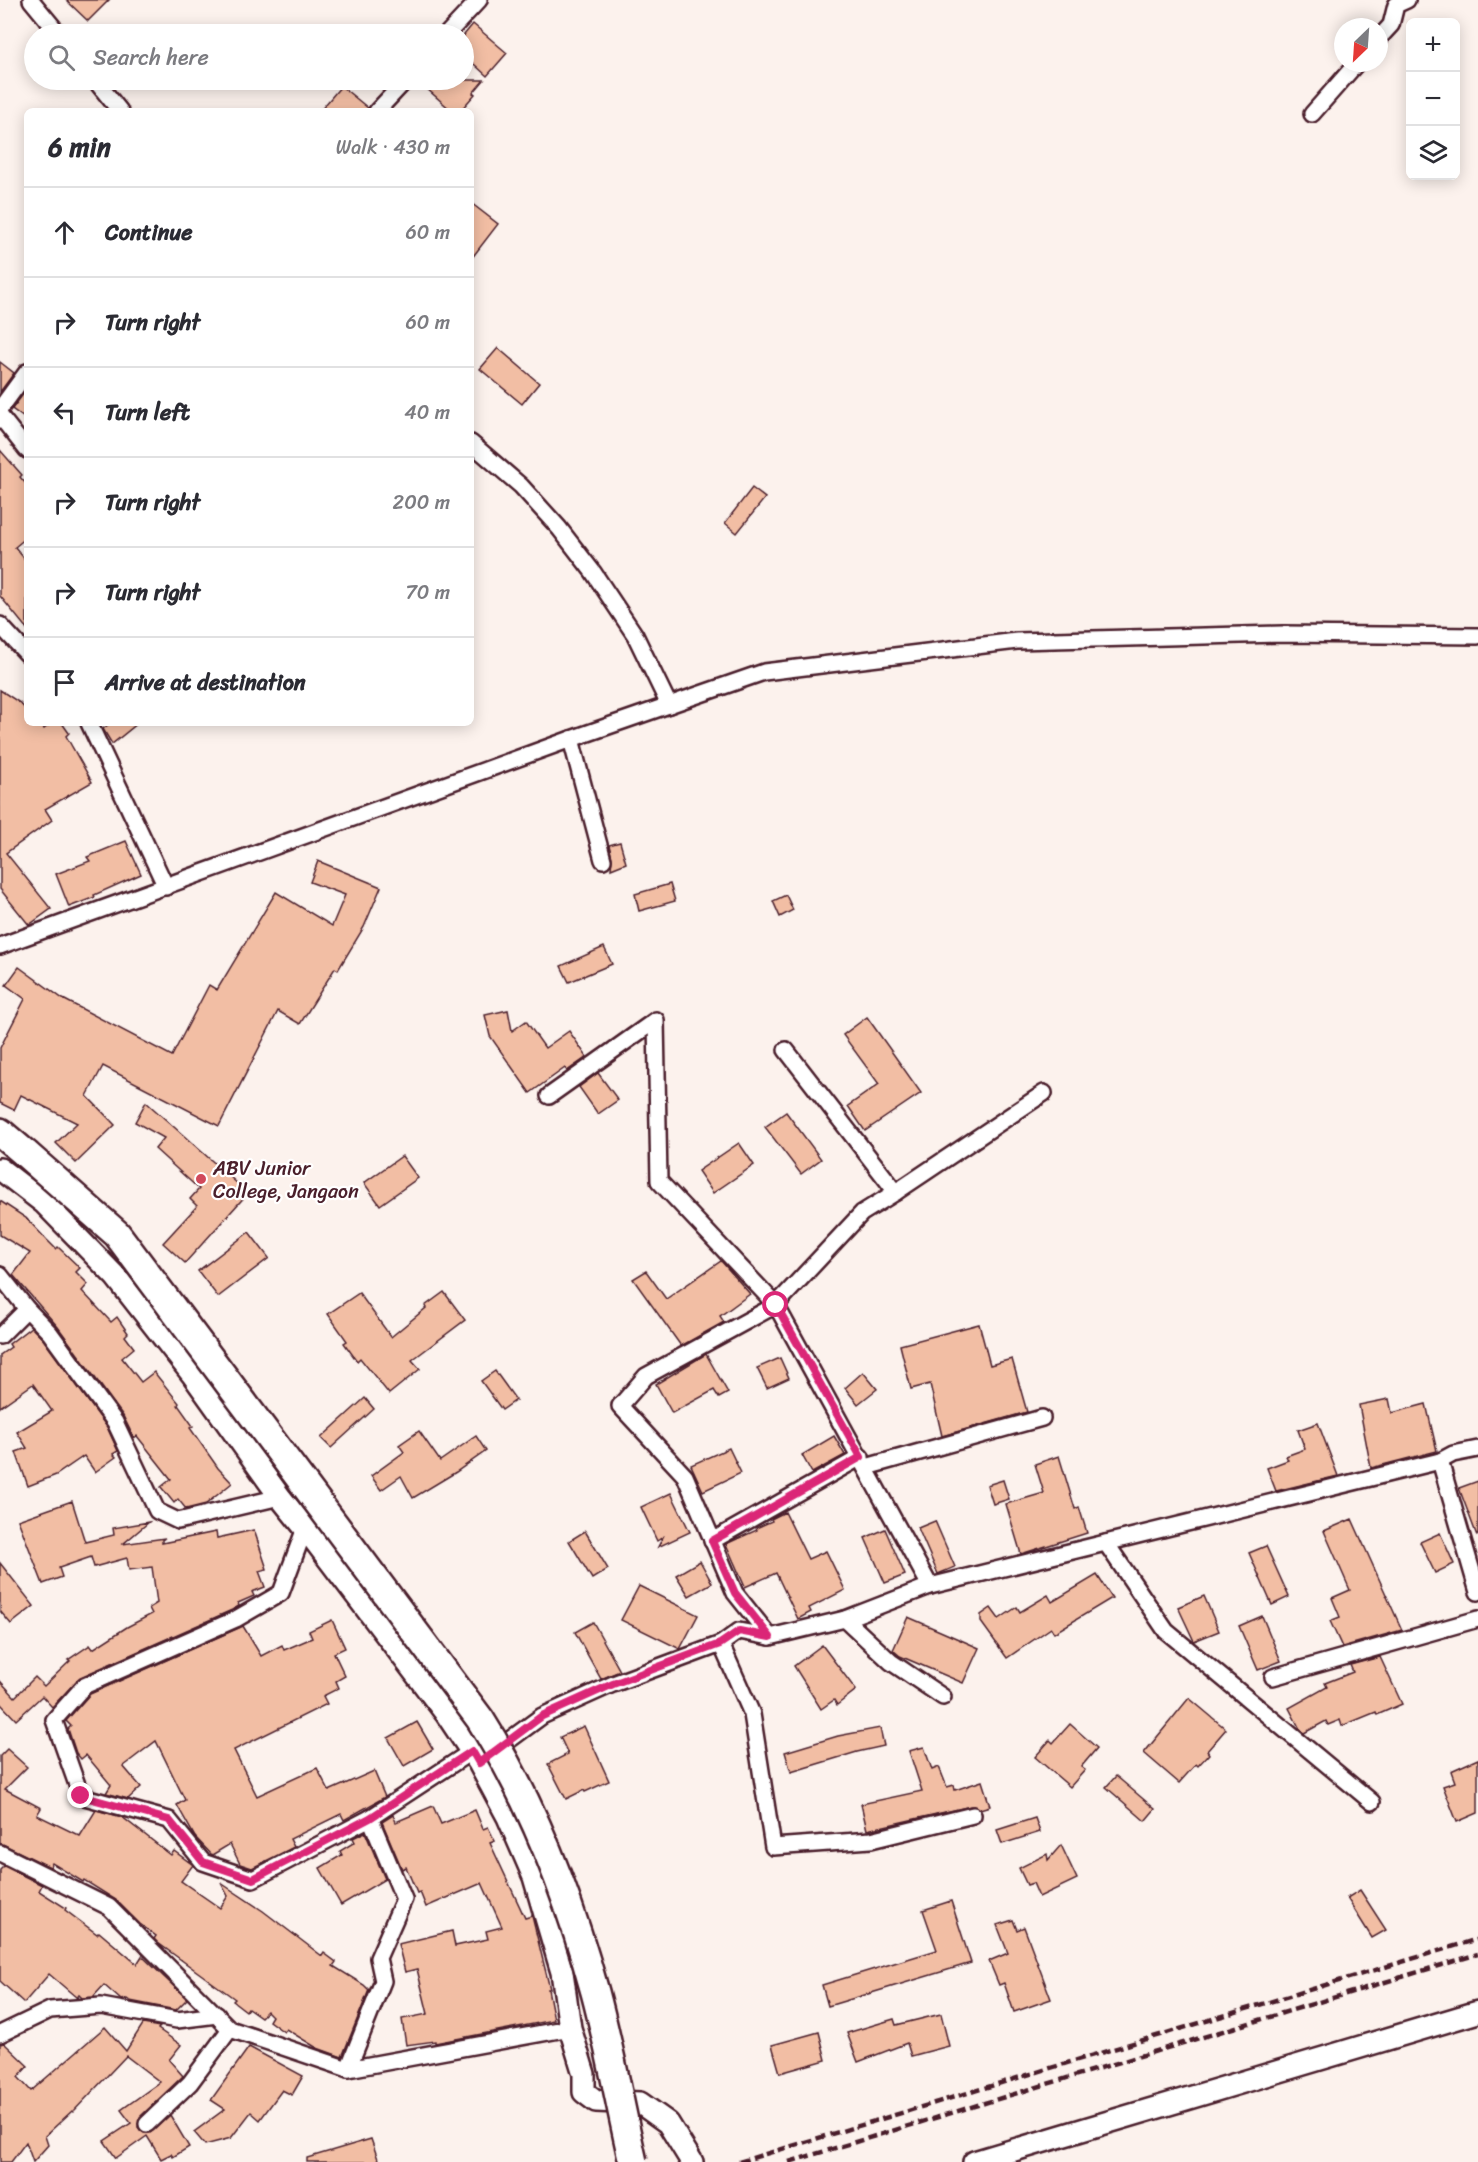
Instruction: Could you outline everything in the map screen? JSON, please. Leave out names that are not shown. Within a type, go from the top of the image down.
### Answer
[{"type":"highway","points":[[0,1132],[117,1234],[480,1719],[501,1752],[537,1823],[573,1920],[595,1993],[633,2162]]},
{"type":"street","points":[[31,0],[51,24]]},
{"type":"street","points":[[456,24],[479,0]]},
{"type":"street","points":[[1388,28],[1396,5],[1407,0]]},
{"type":"street","points":[[1312,114],[1349,72]]},
{"type":"street","points":[[103,90],[118,108]]},
{"type":"street","points":[[380,108],[397,90]]},
{"type":"street","points":[[0,409],[24,376]]},
{"type":"street","points":[[0,417],[24,446]]},
{"type":"street","points":[[474,446],[521,486],[559,528],[593,572],[635,635],[669,705]]},
{"type":"street","points":[[1,629],[24,651]]},
{"type":"street","points":[[0,946],[571,739],[764,672],[1017,641],[1283,634],[1478,636]]},
{"type":"street","points":[[89,726],[166,887]]},
{"type":"street","points":[[571,739],[603,860]]},
{"type":"street","points":[[549,1096],[656,1020],[658,1181],[776,1305],[930,1586]]},
{"type":"street","points":[[786,1050],[896,1192]]},
{"type":"street","points":[[770,1637],[735,1593],[685,1476],[620,1406],[646,1376],[776,1305],[862,1213],[1044,1093]]},
{"type":"street","points":[[0,1169],[44,1203],[116,1277],[192,1374],[280,1497],[447,1715],[476,1757],[508,1817],[534,1877],[562,1972],[570,2028],[584,2074],[584,2092],[596,2101],[640,2103],[668,2122],[692,2162]]},
{"type":"street","points":[[0,1275],[50,1333],[115,1422],[157,1511],[178,1521],[280,1497]]},
{"type":"street","points":[[0,1336],[27,1309]]},
{"type":"street","points":[[712,1541],[864,1462],[1042,1418]]},
{"type":"street","points":[[305,1528],[281,1593],[236,1619],[84,1686],[54,1720],[81,1796],[169,1820],[203,1862],[253,1879],[370,1818],[542,1716],[613,1684],[720,1644],[739,1631],[770,1637],[844,1619],[930,1586],[1440,1461],[1453,1454],[1478,1449]]},
{"type":"street","points":[[1440,1461],[1478,1592]]},
{"type":"street","points":[[1106,1543],[1166,1631],[1372,1802]]},
{"type":"street","points":[[844,1619],[891,1662],[943,1697]]},
{"type":"street","points":[[1273,1677],[1478,1619]]},
{"type":"street","points":[[720,1644],[752,1714],[772,1847],[871,1839],[973,1815]]},
{"type":"street","points":[[348,2069],[383,1982],[378,1958],[404,1899],[370,1818]]},
{"type":"street","points":[[0,1853],[109,1907],[230,2029],[348,2069],[570,2028]]},
{"type":"street","points":[[2,2029],[50,2010],[101,2006],[177,2020],[217,2015]]},
{"type":"street","points":[[974,2162],[1478,2012]]},
{"type":"street","points":[[147,2124],[190,2083],[230,2029]]},
{"type":"building","points":[[66,0],[109,0],[88,21]]},
{"type":"building","points":[[474,25],[507,53],[487,76],[474,64]]},
{"type":"building","points":[[474,80],[484,80],[463,108],[449,108],[428,90],[474,90]]},
{"type":"building","points":[[338,90],[346,90],[368,108],[323,108]]},
{"type":"building","points":[[474,205],[498,224],[474,255]]},
{"type":"building","points":[[498,348],[539,383],[522,404],[480,369]]},
{"type":"building","points":[[0,362],[14,373],[0,392]]},
{"type":"building","points":[[24,393],[24,418],[12,409]]},
{"type":"building","points":[[0,450],[22,475],[20,477],[24,482],[24,540],[15,547],[24,558],[24,625],[0,596]]},
{"type":"building","points":[[752,488],[765,498],[737,533],[725,523]]},
{"type":"building","points":[[0,690],[24,708],[24,726],[42,726],[44,729],[48,726],[64,726],[69,733],[66,736],[92,782],[45,809],[52,820],[6,853],[51,909],[29,925],[0,889]]},
{"type":"building","points":[[106,726],[134,726],[112,744],[103,729]]},
{"type":"building","points":[[126,841],[141,874],[69,907],[56,874],[90,861],[87,857]]},
{"type":"building","points":[[620,842],[626,863],[611,869],[612,858],[609,845]]},
{"type":"building","points":[[318,861],[381,887],[364,927],[338,970],[335,968],[300,1024],[278,1011],[219,1126],[103,1066],[87,1096],[115,1125],[76,1163],[56,1143],[77,1123],[21,1095],[14,1110],[0,1103],[0,1048],[25,999],[6,985],[19,967],[63,999],[172,1056],[209,985],[217,990],[276,892],[332,926],[345,895],[310,882]]},
{"type":"building","points":[[670,884],[675,901],[639,911],[635,894]]},
{"type":"building","points":[[786,895],[793,910],[780,917],[773,901]]},
{"type":"building","points":[[604,947],[612,964],[569,982],[561,966]]},
{"type":"building","points":[[508,1010],[512,1031],[526,1021],[545,1048],[569,1031],[587,1057],[567,1071],[565,1068],[530,1093],[490,1036],[485,1015]]},
{"type":"building","points":[[867,1017],[921,1093],[865,1131],[848,1106],[879,1084],[843,1035]]},
{"type":"building","points":[[598,1073],[618,1100],[598,1114],[579,1087]]},
{"type":"building","points":[[146,1102],[248,1193],[185,1263],[163,1243],[197,1206],[190,1199],[199,1189],[155,1149],[164,1138],[135,1122]]},
{"type":"building","points":[[786,1112],[821,1159],[801,1174],[765,1127]]},
{"type":"building","points":[[739,1143],[754,1165],[713,1193],[698,1171]]},
{"type":"building","points":[[402,1156],[418,1178],[380,1205],[364,1183]]},
{"type":"building","points":[[0,1201],[26,1218],[56,1249],[58,1247],[80,1268],[76,1272],[88,1284],[82,1291],[111,1322],[117,1317],[128,1333],[125,1336],[134,1348],[122,1358],[141,1382],[154,1372],[179,1403],[178,1405],[193,1426],[190,1428],[218,1468],[232,1483],[206,1504],[186,1509],[178,1499],[174,1503],[161,1487],[171,1479],[137,1436],[134,1438],[123,1416],[58,1327],[13,1275],[30,1253],[0,1235]]},
{"type":"building","points":[[249,1232],[269,1258],[218,1297],[198,1271]]},
{"type":"building","points":[[721,1261],[750,1294],[720,1316],[724,1322],[681,1346],[633,1279],[646,1271],[666,1299]]},
{"type":"building","points":[[444,1292],[465,1320],[412,1360],[420,1369],[389,1394],[360,1358],[357,1361],[344,1343],[347,1341],[328,1314],[359,1293],[391,1337]]},
{"type":"building","points":[[979,1324],[990,1365],[1012,1359],[1027,1412],[942,1436],[930,1384],[911,1389],[900,1345]]},
{"type":"building","points":[[31,1327],[43,1339],[107,1427],[118,1451],[113,1454],[116,1457],[95,1472],[84,1456],[56,1475],[28,1486],[16,1452],[27,1448],[17,1432],[52,1411],[33,1384],[0,1407],[0,1355],[11,1347],[9,1344]]},
{"type":"building","points":[[706,1354],[728,1393],[719,1398],[714,1390],[672,1413],[656,1384]]},
{"type":"building","points":[[780,1358],[789,1378],[767,1388],[757,1368]]},
{"type":"building","points":[[495,1371],[516,1400],[502,1410],[481,1381]]},
{"type":"building","points":[[863,1372],[877,1389],[858,1404],[845,1388]]},
{"type":"building","points":[[365,1398],[374,1409],[331,1448],[321,1438]]},
{"type":"building","points":[[1389,1399],[1392,1413],[1426,1404],[1437,1451],[1371,1468],[1359,1405]]},
{"type":"building","points":[[1318,1423],[1338,1476],[1276,1491],[1267,1468],[1288,1460],[1286,1456],[1305,1449],[1298,1430]]},
{"type":"building","points":[[419,1431],[440,1461],[476,1436],[486,1451],[413,1498],[401,1476],[381,1490],[371,1476],[404,1452],[399,1445]]},
{"type":"building","points":[[834,1436],[845,1455],[812,1473],[802,1455]]},
{"type":"building","points":[[729,1448],[741,1473],[703,1491],[691,1465]]},
{"type":"building","points":[[1059,1456],[1075,1509],[1079,1507],[1087,1533],[1021,1554],[1006,1504],[1044,1493],[1035,1464]]},
{"type":"building","points":[[1003,1480],[1009,1499],[993,1504],[987,1485]]},
{"type":"building","points":[[1478,1481],[1478,1535],[1477,1536],[1459,1488]]},
{"type":"building","points":[[671,1493],[690,1532],[658,1547],[663,1537],[657,1541],[641,1507]]},
{"type":"building","points":[[72,1501],[85,1542],[114,1535],[113,1528],[149,1522],[123,1544],[165,1538],[162,1543],[216,1532],[217,1538],[254,1530],[267,1569],[259,1571],[265,1587],[252,1592],[254,1596],[238,1603],[239,1606],[232,1610],[80,1677],[52,1707],[42,1696],[16,1720],[0,1703],[0,1681],[15,1697],[35,1677],[44,1686],[70,1661],[68,1660],[90,1645],[93,1649],[152,1614],[149,1608],[157,1603],[152,1567],[129,1570],[127,1558],[94,1567],[91,1557],[59,1568],[62,1577],[43,1584],[18,1520]]},
{"type":"building","points":[[785,1512],[808,1559],[826,1551],[845,1590],[809,1608],[811,1612],[798,1619],[776,1573],[745,1587],[726,1544],[757,1530],[756,1528]]},
{"type":"building","points":[[1352,1519],[1402,1630],[1342,1647],[1330,1621],[1340,1617],[1332,1598],[1350,1590],[1324,1531]]},
{"type":"building","points":[[935,1521],[955,1567],[938,1574],[918,1528]]},
{"type":"building","points":[[885,1529],[905,1575],[885,1583],[865,1538]]},
{"type":"building","points":[[585,1531],[608,1569],[592,1579],[569,1541]]},
{"type":"building","points":[[1440,1533],[1454,1564],[1435,1573],[1420,1542]]},
{"type":"building","points":[[1266,1546],[1289,1597],[1272,1605],[1249,1553]]},
{"type":"building","points":[[700,1561],[712,1583],[689,1596],[676,1575]]},
{"type":"building","points":[[0,1563],[34,1606],[11,1624],[0,1611]]},
{"type":"building","points":[[1097,1575],[1112,1598],[1054,1633],[1051,1628],[1007,1658],[981,1622],[981,1615],[991,1608],[999,1619],[1017,1607],[1020,1612],[1048,1595],[1052,1602]]},
{"type":"building","points":[[639,1586],[698,1615],[680,1649],[621,1620]]},
{"type":"building","points":[[1204,1596],[1219,1631],[1194,1641],[1178,1607]]},
{"type":"building","points":[[1262,1616],[1281,1661],[1258,1670],[1239,1626]]},
{"type":"building","points":[[908,1617],[979,1648],[963,1683],[900,1656],[893,1650]]},
{"type":"building","points":[[332,1620],[345,1648],[334,1653],[345,1676],[336,1681],[339,1688],[323,1696],[327,1704],[234,1750],[257,1796],[317,1768],[329,1791],[374,1771],[385,1797],[344,1820],[341,1814],[290,1839],[294,1847],[252,1868],[240,1864],[230,1844],[212,1855],[195,1837],[177,1805],[185,1800],[156,1741],[123,1766],[141,1787],[128,1799],[106,1793],[111,1785],[86,1755],[81,1759],[76,1753],[68,1729],[71,1726],[66,1721],[90,1694],[243,1626],[261,1656],[282,1645],[284,1650],[312,1638],[309,1631]]},
{"type":"building","points":[[593,1622],[620,1671],[601,1679],[575,1632]]},
{"type":"building","points":[[822,1645],[856,1690],[837,1705],[834,1700],[821,1709],[794,1666]]},
{"type":"building","points":[[1380,1657],[1402,1704],[1342,1726],[1340,1720],[1328,1725],[1326,1721],[1304,1733],[1301,1731],[1289,1708],[1327,1687],[1325,1683],[1353,1672],[1350,1665]]},
{"type":"building","points":[[1189,1698],[1226,1729],[1207,1751],[1209,1754],[1198,1766],[1196,1764],[1179,1783],[1144,1753]]},
{"type":"building","points":[[417,1722],[433,1749],[404,1766],[388,1738]]},
{"type":"building","points":[[1070,1724],[1097,1748],[1081,1767],[1085,1770],[1070,1787],[1035,1757],[1050,1740],[1053,1743]]},
{"type":"building","points":[[584,1726],[609,1781],[566,1799],[548,1764],[568,1754],[560,1737]]},
{"type":"building","points":[[880,1728],[884,1746],[791,1772],[785,1752],[838,1736]]},
{"type":"building","points":[[924,1747],[932,1770],[939,1767],[947,1787],[954,1785],[955,1790],[982,1781],[990,1806],[980,1809],[971,1806],[867,1830],[861,1804],[922,1791],[909,1751]]},
{"type":"building","points":[[7,1749],[27,1767],[5,1789],[41,1808],[37,1815],[80,1836],[96,1810],[122,1817],[171,1855],[174,1851],[193,1865],[181,1881],[220,1908],[228,1896],[221,1883],[263,1911],[322,1956],[324,1953],[336,1962],[333,1966],[364,1985],[369,1990],[342,2057],[317,2048],[286,2029],[284,2032],[269,2021],[272,2016],[267,2011],[261,2017],[248,2008],[246,2011],[233,2001],[235,1999],[158,1943],[154,1939],[156,1936],[116,1900],[52,1863],[50,1867],[0,1843],[0,1756]]},
{"type":"building","points":[[1478,1759],[1478,1813],[1457,1822],[1443,1786],[1455,1782],[1451,1771]]},
{"type":"building","points":[[1116,1776],[1155,1809],[1145,1821],[1106,1787]]},
{"type":"building","points":[[433,1806],[441,1824],[475,1810],[483,1829],[488,1827],[495,1841],[490,1843],[525,1918],[532,1916],[550,1989],[548,1989],[554,2020],[435,2043],[435,2041],[406,2045],[402,2019],[428,2014],[417,1969],[405,1972],[398,1944],[452,1931],[455,1946],[488,1939],[486,1931],[502,1927],[482,1883],[426,1907],[406,1867],[402,1869],[382,1822],[393,1815],[396,1822]]},
{"type":"building","points":[[1035,1818],[1040,1832],[1002,1844],[997,1830]]},
{"type":"building","points":[[365,1832],[385,1879],[341,1905],[320,1868],[342,1855],[340,1851],[355,1842],[353,1838]]},
{"type":"building","points":[[1061,1845],[1077,1879],[1039,1897],[1033,1883],[1027,1885],[1019,1868],[1047,1854],[1048,1860]]},
{"type":"building","points":[[4,1866],[42,1885],[39,1891],[66,1908],[65,1910],[97,1934],[99,1932],[137,1964],[142,1956],[187,1999],[176,2010],[127,1999],[121,2000],[104,1985],[93,1997],[82,1998],[79,1995],[77,1998],[49,1974],[24,2003],[0,1981],[0,1870]]},
{"type":"building","points":[[1360,1890],[1386,1930],[1372,1938],[1347,1898]]},
{"type":"building","points":[[951,1901],[971,1963],[828,2006],[822,1985],[937,1950],[923,1910]]},
{"type":"building","points":[[1013,1920],[1017,1930],[1024,1927],[1051,1999],[1014,2012],[1004,1983],[999,1985],[989,1961],[1008,1953],[997,1925]]},
{"type":"building","points":[[941,2014],[949,2046],[911,2056],[907,2043],[858,2062],[847,2033],[894,2019],[896,2025]]},
{"type":"building","points":[[143,2024],[160,2027],[158,2029],[181,2045],[169,2060],[183,2076],[140,2117],[138,2127],[144,2133],[150,2133],[170,2115],[189,2147],[173,2157],[171,2154],[161,2159],[147,2136],[116,2158],[104,2141],[131,2123],[121,2110],[160,2082],[126,2056],[73,2112],[45,2136],[48,2145],[33,2162],[26,2142],[11,2162],[0,2162],[0,2044],[4,2043],[28,2066],[18,2077],[31,2091],[105,2027],[126,2051]]},
{"type":"building","points":[[819,2032],[826,2060],[780,2073],[772,2045]]},
{"type":"building","points":[[249,2047],[303,2076],[292,2095],[282,2090],[260,2120],[251,2112],[231,2138],[205,2145],[194,2132],[225,2109],[211,2100]]},
{"type":"building","points":[[371,2139],[379,2162],[307,2162],[307,2158]]},
{"type":"railway","points":[[739,2162],[1478,1939]]},
{"type":"railway","points":[[789,2162],[1478,1954]]},
{"type":"place","name":"ABV Junior College, Jangaon","points":[[201,1179]]},
{"type":"route","points":[[81,1796],[169,1820],[203,1862],[253,1879],[370,1818],[472,1751],[479,1763],[542,1716],[613,1684],[720,1644],[739,1631],[770,1637],[735,1593],[712,1541],[861,1457],[776,1305]]}]
